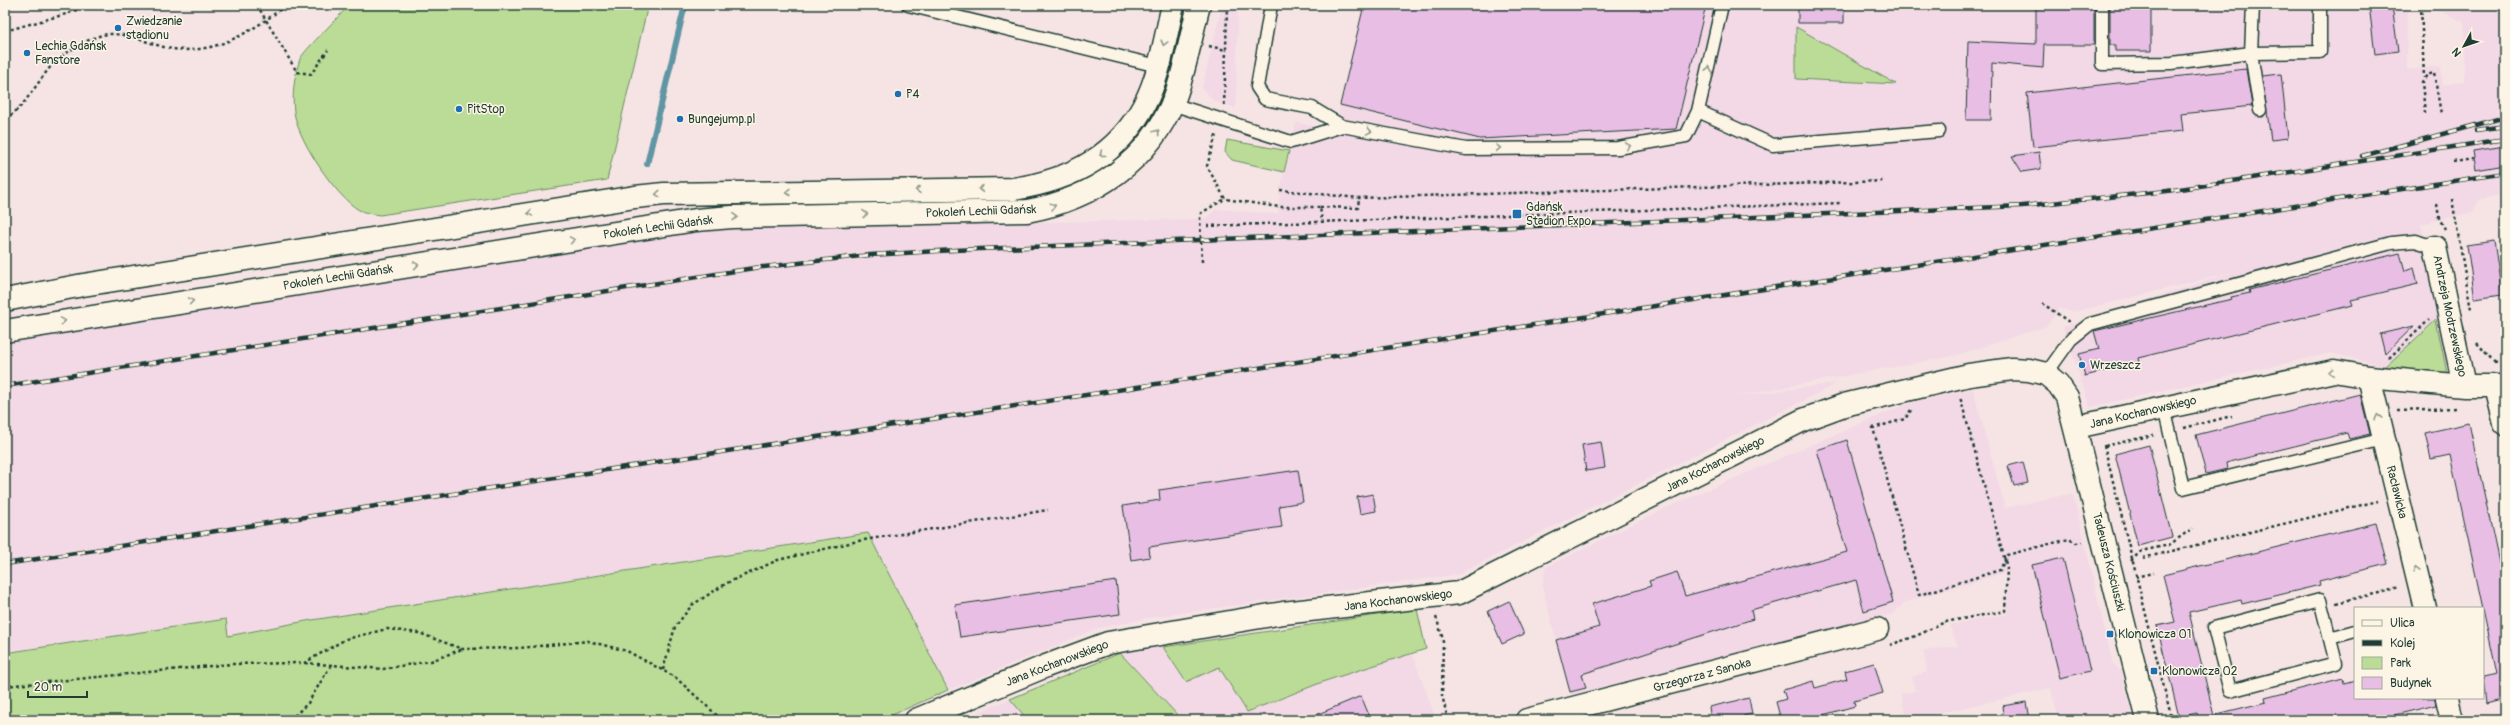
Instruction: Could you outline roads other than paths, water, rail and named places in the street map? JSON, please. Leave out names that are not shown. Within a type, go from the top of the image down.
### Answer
[{"type":"street","name":"Pokoleń Lechii Gdańsk","points":[[11,299],[291,251],[621,198],[664,194],[1013,189],[1037,185],[1064,177],[1088,165],[1110,148],[1135,120],[1144,105],[1158,66],[1173,5]]},
{"type":"street","name":"Pokoleń Lechii Gdańsk","points":[[15,329],[625,231],[732,217],[1027,211],[1050,207],[1092,191],[1118,173],[1148,144],[1172,104],[1182,74],[1199,5]]},
{"type":"street","points":[[1158,66],[1182,74]]},
{"type":"street","points":[[621,198],[625,231]]},
{"type":"street","name":"Andrzeja Modrzewskiego","points":[[2435,247],[2464,386]]},
{"type":"street","points":[[291,251],[297,284]]},
{"type":"street","points":[[11,299],[15,329]]},
{"type":"street","name":"Jana Kochanowskiego","points":[[916,720],[1046,666],[1108,643],[1283,613],[1459,593],[1810,417],[1871,398],[1969,375],[2012,369],[2029,370],[2046,374],[2058,384],[2067,397],[2076,427],[2334,371],[2369,377],[2464,386],[2500,380]]},
{"type":"street","name":"Racławicka","points":[[2369,377],[2425,607]]},
{"type":"street","points":[[2500,380],[2505,424]]},
{"type":"street","name":"Tadeusza Kościuszki","points":[[2076,427],[2109,567],[2148,720]]},
{"type":"street","name":"Grzegorza z Sanoka","points":[[1527,720],[1879,638]]},
{"type":"street","points":[[2447,699],[2452,720]]},
{"type":"lane","points":[[908,5],[1158,66]]},
{"type":"lane","points":[[1271,5],[1257,87],[1265,99],[1312,108],[1342,126],[1466,149],[1618,148],[1686,136],[1698,111],[1722,5]]},
{"type":"lane","points":[[2102,5],[2102,64],[2172,63],[2251,53],[2320,52],[2320,5]]},
{"type":"lane","points":[[2253,5],[2251,53],[2260,110]]},
{"type":"lane","points":[[1172,104],[1220,121],[1291,142],[1342,126]]},
{"type":"lane","points":[[1698,111],[1773,145],[1939,131]]},
{"type":"lane","points":[[2046,374],[2072,339],[2090,324],[2391,243],[2415,241],[2435,247]]},
{"type":"lane","points":[[2164,408],[2183,488],[2384,439]]},
{"type":"lane","points":[[2320,600],[2330,638],[2336,663],[2230,691],[2214,628],[2320,600]]},
{"type":"lane","points":[[2330,638],[2354,631]]},
{"type":"waterway","points":[[647,164],[685,5]]},
{"type":"railway","points":[[2362,156],[2505,117]]},
{"type":"railway","points":[[2477,130],[2505,126]]},
{"type":"railway","points":[[5,386],[754,268],[870,255],[955,250],[2022,206],[2167,191],[2505,139]]},
{"type":"railway","points":[[5,564],[2505,173]]},
{"type":"place","name":"Zwiedzanie stadionu","points":[[118,28]]},
{"type":"place","name":"Lechia Gdańsk Fanstore","points":[[27,53]]},
{"type":"place","name":"P4","points":[[898,94]]},
{"type":"place","name":"PitStop","points":[[459,109]]},
{"type":"place","name":"Bungejump.pl","points":[[680,119]]},
{"type":"place","name":"Gdańsk Stadion Expo","points":[[1517,214]]},
{"type":"place","name":"Wrzeszcz","points":[[2082,365]]},
{"type":"place","name":"Klonowicza 01","points":[[2110,634]]},
{"type":"place","name":"Klonowicza 02","points":[[2154,671]]}]
